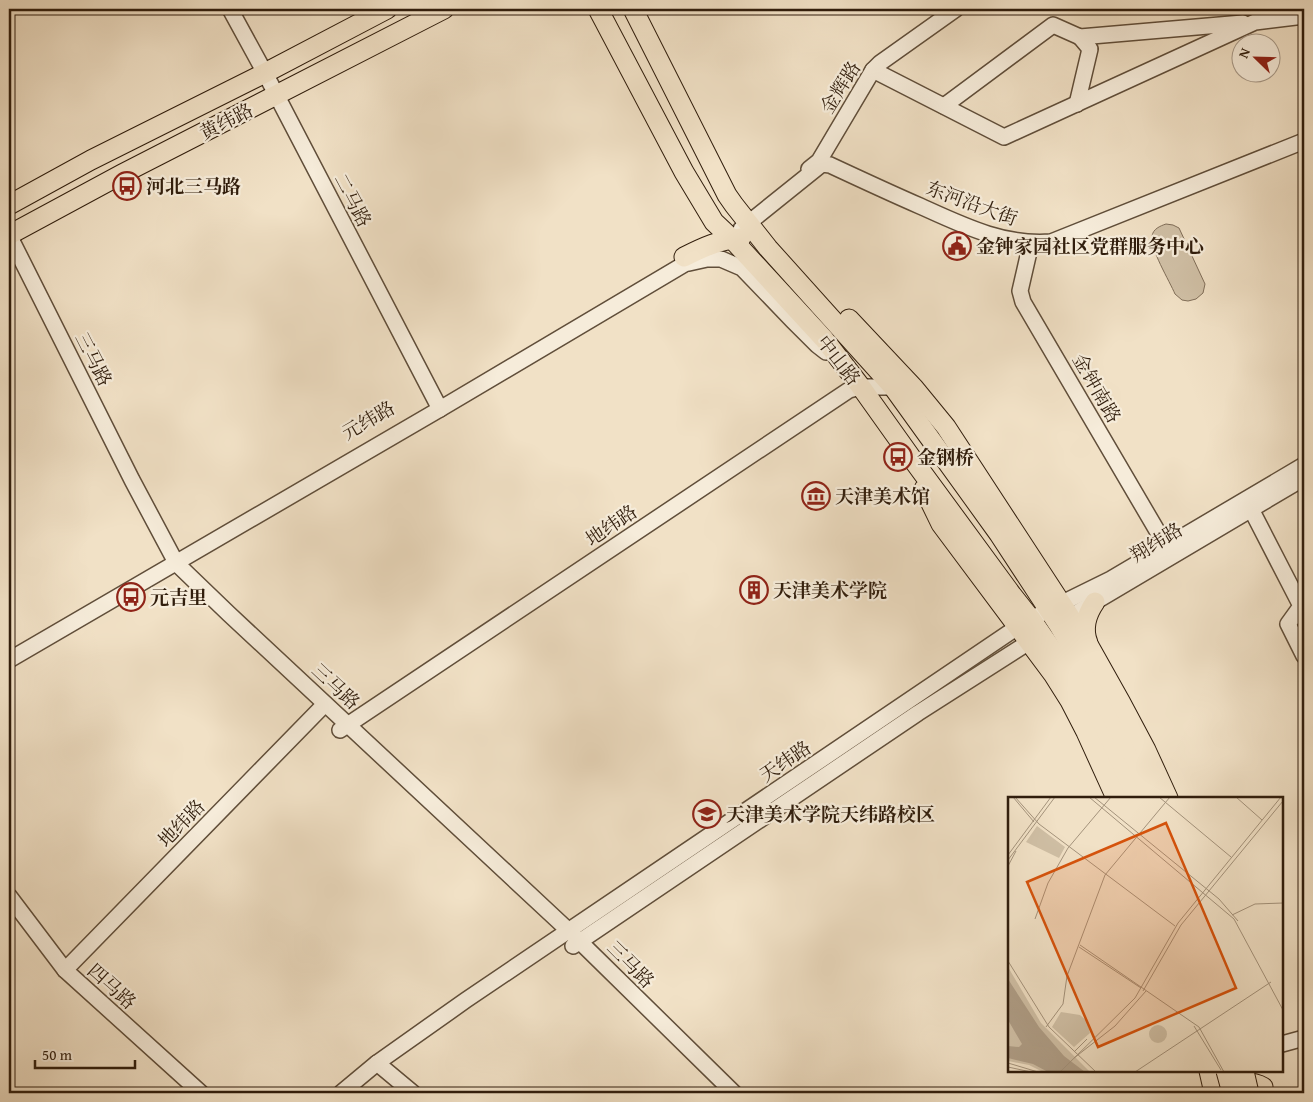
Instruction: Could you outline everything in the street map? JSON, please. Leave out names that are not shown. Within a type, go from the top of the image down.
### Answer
[{"type":"main road","name":"黄纬路","points":[[9,205],[91,160],[387,9]]},
{"type":"main road","name":"黄纬路","points":[[9,235],[122,174],[444,9]]},
{"type":"main road","name":"中山路","points":[[598,9],[684,172],[714,222],[824,339],[844,364],[1012,595],[1046,619]]},
{"type":"main road","name":"中山路","points":[[633,9],[727,195],[768,248],[893,387],[999,534],[1028,579],[1046,619]]},
{"type":"main road","points":[[746,220],[788,254],[914,388],[946,426],[1046,619],[1097,705],[1134,760],[1152,797]]},
{"type":"main road","points":[[685,260],[704,247],[727,237],[750,239],[768,248]]},
{"type":"main road","points":[[913,460],[924,489],[941,524],[1046,619],[1089,646]]},
{"type":"main road","points":[[1090,597],[1085,624],[1086,638],[1089,646],[1122,703],[1168,797]]},
{"type":"main road","points":[[1046,619],[1053,674],[1086,732],[1116,797]]},
{"type":"main road","points":[[1097,705],[1134,797]]},
{"type":"main road","points":[[1209,1072],[1214,1093]]},
{"type":"main road","points":[[1226,1072],[1232,1093]]},
{"type":"main road","points":[[1245,1072],[1259,1086]]},
{"type":"main road","points":[[1222,1093],[1230,1086],[1245,1082],[1252,1082],[1259,1086]]},
{"type":"street","name":"二马路","points":[[230,9],[438,406]]},
{"type":"street","name":"金辉路","points":[[819,161],[880,63],[956,9]]},
{"type":"street","points":[[1080,37],[1304,16]]},
{"type":"street","points":[[874,70],[1004,137],[1254,22]]},
{"type":"street","points":[[944,106],[1054,25],[1080,37],[1090,49],[1077,104]]},
{"type":"street","name":"东河沿大街","points":[[746,220],[822,164],[830,165],[955,222],[1005,239],[1031,243],[1051,242],[1304,141]]},
{"type":"street","name":"东河沿大街","points":[[727,237],[819,161]]},
{"type":"street","name":"三马路","points":[[9,235],[172,559]]},
{"type":"street","name":"金钟南路","points":[[1031,243],[1020,291],[1023,302],[1166,546]]},
{"type":"street","name":"三马路","points":[[9,256],[158,544],[344,728],[734,1093]]},
{"type":"street","name":"元纬路","points":[[9,660],[172,559],[192,552],[685,260],[722,259],[742,268],[817,345],[844,364]]},
{"type":"street","name":"地纬路","points":[[344,728],[849,390],[861,386],[914,388]]},
{"type":"street","name":"元纬路","points":[[9,652],[438,406]]},
{"type":"street","name":"翔纬路","points":[[1090,597],[1111,579],[1304,465]]},
{"type":"street","name":"翔纬路","points":[[1046,619],[1251,510],[1304,478]]},
{"type":"street","points":[[1251,510],[1301,606],[1288,624],[1304,656]]},
{"type":"street","points":[[1046,619],[1064,593],[1090,597]]},
{"type":"street","name":"天纬路","points":[[341,1093],[377,1062],[466,1000],[571,939],[1046,619]]},
{"type":"street","name":"地纬路","points":[[65,970],[322,707]]},
{"type":"street","name":"四马路","points":[[9,896],[65,970],[201,1093]]},
{"type":"street","name":"三马路","points":[[571,939],[723,1093]]},
{"type":"street","points":[[1283,1044],[1304,1038]]},
{"type":"street","points":[[377,1062],[413,1093]]},
{"type":"shaded area","points":[[1166,224],[1179,228],[1205,284],[1203,293],[1196,299],[1182,300],[1175,294],[1157,256],[1152,236],[1157,228]]},
{"type":"place","name":"河北三马路","points":[[127,186]]},
{"type":"place","name":"金钟家园社区党群服务中心","points":[[957,246]]},
{"type":"place","name":"金钢桥","points":[[898,457]]},
{"type":"place","name":"天津美术馆","points":[[816,496]]},
{"type":"place","name":"天津美术学院","points":[[754,590]]},
{"type":"place","name":"元吉里","points":[[131,597]]},
{"type":"place","name":"天津美术学院天纬路校区","points":[[707,814]]}]
